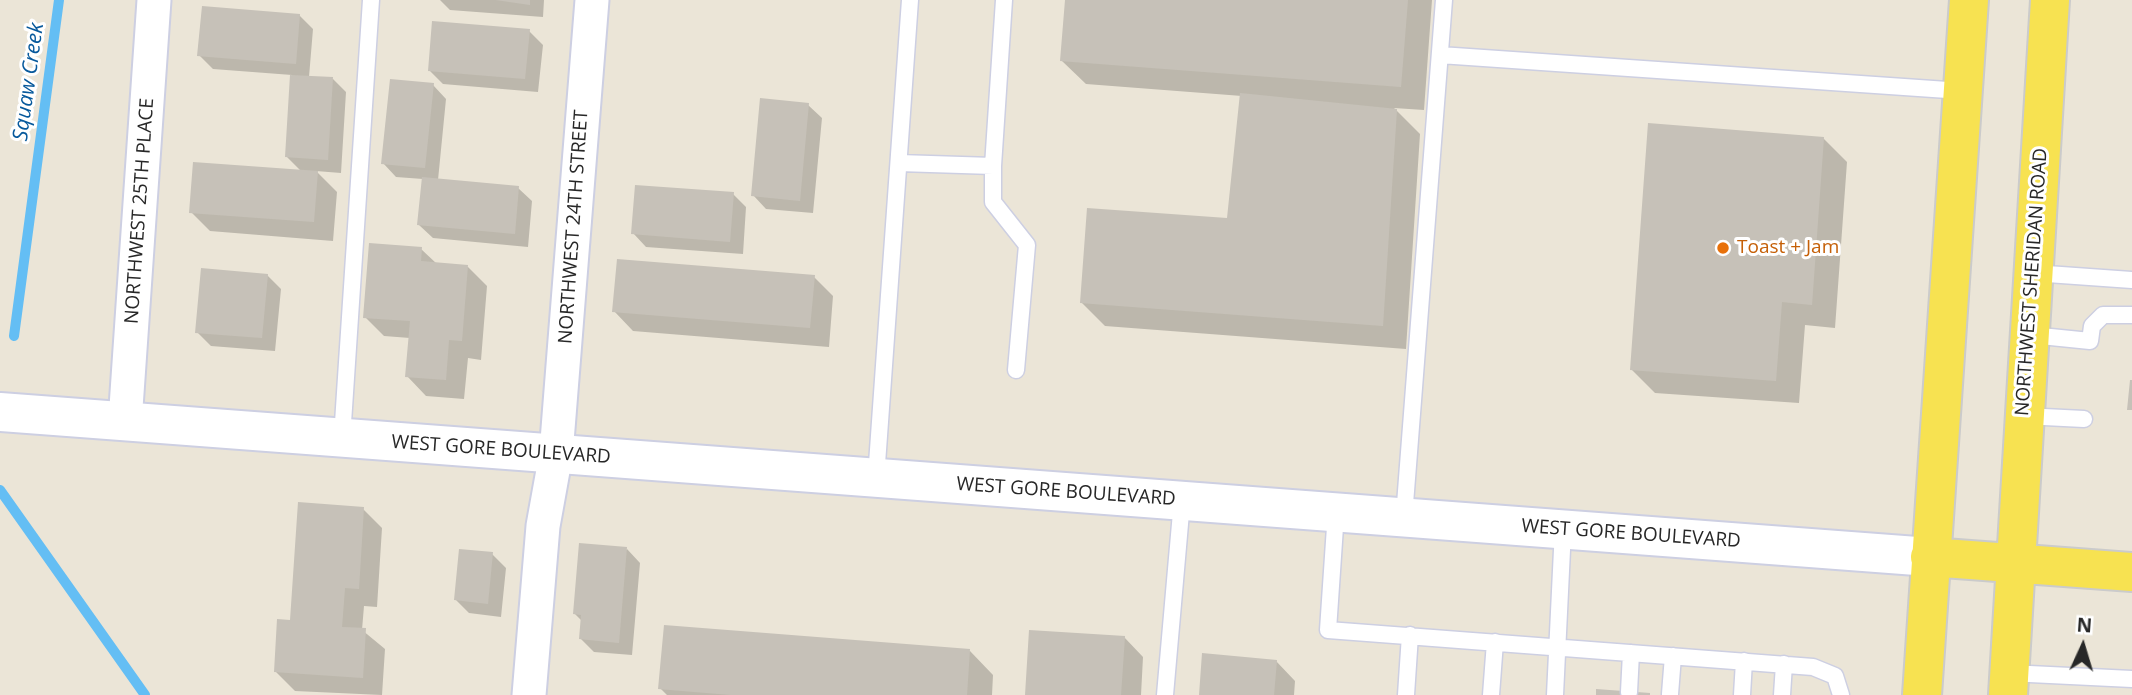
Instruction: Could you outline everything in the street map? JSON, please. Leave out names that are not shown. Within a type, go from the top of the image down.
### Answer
[{"type":"main road","points":[[1922,695],[1969,0]]},
{"type":"main road","name":"NORTHWEST SHERIDAN ROAD","points":[[2009,684],[2050,0]]},
{"type":"main road","name":"WEST GORE BOULEVARD","points":[[0,412],[2132,572]]},
{"type":"street","name":"NORTHWEST 25TH PLACE","points":[[125,422],[154,0]]},
{"type":"street","name":"NORTHWEST 24TH STREET","points":[[529,695],[543,526],[556,454],[592,0]]},
{"type":"lane","points":[[342,438],[371,0]]},
{"type":"lane","points":[[876,478],[910,0]]},
{"type":"lane","points":[[1004,0],[993,202],[1027,244],[1016,370]]},
{"type":"lane","points":[[1404,517],[1444,0]]},
{"type":"lane","points":[[1440,55],[1962,92]]},
{"type":"lane","points":[[899,163],[993,166]]},
{"type":"lane","points":[[2033,273],[2132,280]]},
{"type":"lane","points":[[2031,335],[2090,341],[2092,326],[2103,315],[2132,315]]},
{"type":"lane","points":[[2024,416],[2084,419]]},
{"type":"lane","points":[[1165,695],[1182,500]]},
{"type":"lane","points":[[1336,512],[1328,630],[1813,667],[1835,676],[1840,695]]},
{"type":"lane","points":[[1555,695],[1563,529]]},
{"type":"lane","points":[[1406,695],[1410,635]]},
{"type":"lane","points":[[1491,695],[1495,642]]},
{"type":"lane","points":[[1629,692],[1631,653]]},
{"type":"lane","points":[[1670,694],[1673,656]]},
{"type":"lane","points":[[1742,695],[1744,661]]},
{"type":"lane","points":[[1782,695],[1784,664]]},
{"type":"lane","points":[[2107,695],[2108,678]]},
{"type":"lane","points":[[2009,684],[2132,679]]},
{"type":"building","points":[[496,0],[530,0],[530,5]]},
{"type":"building","points":[[1065,0],[1408,0],[1401,87],[1060,61]]},
{"type":"building","points":[[202,6],[300,14],[296,64],[197,56]]},
{"type":"building","points":[[432,21],[530,29],[525,79],[428,71]]},
{"type":"building","points":[[290,75],[333,77],[328,160],[285,157]]},
{"type":"building","points":[[390,79],[434,83],[425,168],[381,164]]},
{"type":"building","points":[[1240,93],[1397,109],[1383,326],[1080,303],[1087,208],[1227,218]]},
{"type":"building","points":[[760,98],[809,103],[800,201],[751,196]]},
{"type":"building","points":[[1648,123],[1824,137],[1812,305],[1782,302],[1776,381],[1630,370]]},
{"type":"building","points":[[193,162],[318,171],[314,222],[189,213]]},
{"type":"building","points":[[422,177],[519,186],[515,234],[417,225]]},
{"type":"building","points":[[635,185],[734,192],[730,242],[631,234]]},
{"type":"building","points":[[369,243],[422,247],[421,261],[468,265],[462,341],[449,340],[446,380],[405,377],[410,321],[363,318]]},
{"type":"building","points":[[617,259],[815,275],[810,328],[612,312]]},
{"type":"building","points":[[201,268],[268,274],[262,338],[195,333]]},
{"type":"building","points":[[2130,380],[2132,410],[2127,410]]},
{"type":"building","points":[[298,502],[364,507],[359,589],[345,588],[342,627],[366,628],[363,678],[274,672],[277,619],[290,620]]},
{"type":"building","points":[[579,543],[627,547],[619,643],[579,639],[581,615],[573,614]]},
{"type":"building","points":[[459,549],[493,552],[488,604],[454,600]]},
{"type":"building","points":[[664,625],[970,649],[967,695],[731,695],[658,689]]},
{"type":"building","points":[[1029,630],[1125,636],[1121,695],[1025,695]]},
{"type":"building","points":[[1202,653],[1277,660],[1274,695],[1199,695]]},
{"type":"building","points":[[1596,689],[1650,693],[1650,695],[1596,695]]},
{"type":"waterway","name":"Squaw Creek","points":[[14,336],[59,0]]},
{"type":"waterway","name":"Squaw Creek","points":[[0,490],[145,695]]},
{"type":"place","name":"Toast + Jam","points":[[1723,248]]}]
